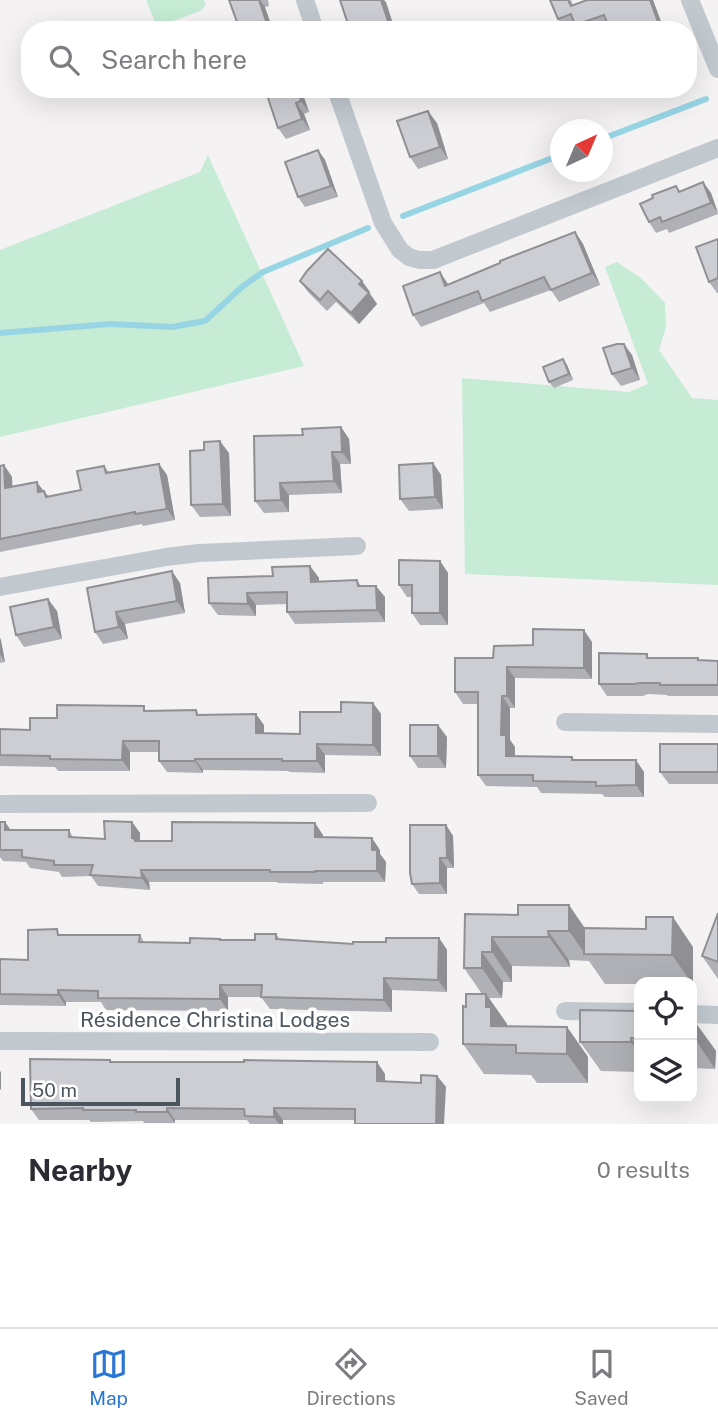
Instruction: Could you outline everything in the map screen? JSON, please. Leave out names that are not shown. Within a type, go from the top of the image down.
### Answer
[{"type":"street","points":[[305,0],[313,21]]},
{"type":"street","points":[[690,0],[718,69]]},
{"type":"street","points":[[339,98],[383,223],[400,250],[419,260],[433,260],[718,148]]},
{"type":"street","points":[[0,587],[166,556],[357,546]]},
{"type":"street","points":[[565,722],[718,724]]},
{"type":"street","points":[[0,804],[368,803]]},
{"type":"street","points":[[565,1011],[634,1013]]},
{"type":"street","points":[[697,1014],[718,1015]]},
{"type":"street","name":"Résidence Christina Lodges","points":[[0,1041],[430,1042]]},
{"type":"green space","points":[[146,0],[204,0],[206,5],[200,11],[173,21],[155,21]]},
{"type":"green space","points":[[208,155],[304,366],[0,437],[0,250],[200,172]]},
{"type":"green space","points":[[617,262],[641,278],[665,303],[666,327],[659,350],[692,398],[718,400],[718,585],[465,574],[462,378],[629,392],[648,384],[605,267]]},
{"type":"building","points":[[229,0],[259,0],[266,21],[237,21]]},
{"type":"building","points":[[340,0],[381,0],[388,21],[347,21]]},
{"type":"building","points":[[550,0],[568,0],[571,6],[587,0],[650,0],[658,21],[606,21],[604,15],[587,21],[574,21],[571,14],[558,19]]},
{"type":"building","points":[[268,98],[300,98],[301,101],[296,103],[302,119],[278,128]]},
{"type":"building","points":[[428,111],[440,147],[410,157],[397,121]]},
{"type":"building","points":[[318,150],[331,186],[298,197],[285,162]]},
{"type":"building","points":[[703,182],[711,203],[662,222],[660,217],[649,222],[640,204],[653,198],[652,195],[676,186],[679,192]]},
{"type":"building","points":[[575,232],[592,273],[551,290],[544,277],[482,301],[478,291],[413,315],[403,286],[440,272],[445,286]]},
{"type":"building","points":[[718,239],[718,278],[709,282],[696,247]]},
{"type":"building","points":[[328,249],[362,281],[359,284],[369,293],[351,313],[328,291],[320,300],[300,281]]},
{"type":"building","points":[[624,344],[632,368],[612,374],[603,348]]},
{"type":"building","points":[[563,359],[569,374],[549,382],[543,367]]},
{"type":"building","points":[[341,427],[342,452],[332,452],[334,481],[280,483],[281,500],[255,501],[254,436],[303,435],[302,429]]},
{"type":"building","points":[[220,441],[223,504],[191,505],[190,451],[204,450],[204,442]]},
{"type":"building","points":[[433,463],[435,497],[400,499],[399,465]]},
{"type":"building","points":[[159,464],[167,509],[135,512],[0,539],[0,466],[4,465],[5,488],[37,482],[38,492],[44,491],[46,497],[81,490],[77,471],[104,466],[106,473]]},
{"type":"building","points":[[399,560],[440,561],[440,613],[412,613],[412,585],[399,585]]},
{"type":"building","points":[[310,566],[311,582],[357,580],[358,586],[376,586],[377,610],[287,612],[287,592],[247,593],[248,604],[209,603],[208,578],[273,576],[272,567]]},
{"type":"building","points":[[172,571],[177,601],[116,612],[119,627],[95,632],[87,588]]},
{"type":"building","points":[[48,599],[54,627],[16,635],[10,607]]},
{"type":"building","points":[[533,629],[584,630],[584,668],[507,667],[507,696],[502,696],[501,735],[506,735],[506,756],[636,760],[636,785],[596,786],[596,782],[533,781],[533,775],[478,775],[478,692],[455,692],[455,658],[493,658],[494,646],[533,645]]},
{"type":"building","points":[[599,653],[647,654],[647,658],[698,658],[718,661],[718,685],[599,684]]},
{"type":"building","points":[[341,702],[373,703],[373,745],[317,744],[317,761],[159,761],[159,741],[123,741],[122,760],[0,755],[0,729],[30,730],[30,718],[57,718],[57,705],[144,706],[144,711],[196,710],[197,715],[256,714],[256,733],[300,734],[300,712],[341,712]]},
{"type":"building","points":[[410,725],[438,725],[438,756],[410,756]]},
{"type":"building","points":[[660,744],[718,744],[718,772],[660,772]]},
{"type":"building","points":[[104,821],[132,822],[132,838],[135,841],[172,841],[172,822],[315,823],[315,837],[372,838],[372,850],[377,850],[377,871],[141,870],[142,878],[90,875],[93,865],[54,865],[54,861],[22,857],[22,850],[0,850],[0,822],[5,822],[5,830],[69,830],[69,837],[105,839]]},
{"type":"building","points":[[410,825],[446,825],[447,858],[440,858],[440,883],[412,884]]},
{"type":"building","points":[[518,905],[569,905],[569,931],[548,931],[549,937],[492,937],[492,952],[482,952],[482,968],[464,968],[465,914],[518,915]]},
{"type":"building","points":[[718,913],[718,962],[702,956]]},
{"type":"building","points":[[646,917],[673,917],[672,955],[584,954],[584,928],[646,929]]},
{"type":"building","points":[[57,929],[58,935],[140,935],[139,942],[190,943],[190,938],[255,940],[255,934],[276,934],[276,939],[353,944],[386,942],[386,938],[439,938],[438,980],[384,978],[384,1000],[261,997],[262,985],[220,985],[220,999],[98,998],[98,991],[58,990],[58,995],[0,994],[0,959],[28,960],[28,930]]},
{"type":"building","points":[[466,994],[486,994],[486,1007],[491,1007],[491,1026],[567,1027],[567,1054],[516,1053],[516,1045],[463,1044],[463,1006],[466,1007]]},
{"type":"building","points":[[580,1010],[634,1011],[634,1038],[631,1038],[631,1042],[580,1042]]},
{"type":"building","points":[[30,1059],[110,1062],[377,1062],[377,1081],[421,1083],[421,1075],[437,1076],[436,1124],[355,1124],[355,1109],[274,1108],[274,1117],[245,1116],[244,1109],[167,1108],[167,1112],[136,1112],[83,1108],[31,1109]]},
{"type":"waterway","points":[[613,135],[706,99]]},
{"type":"waterway","points":[[403,216],[550,159]]},
{"type":"waterway","points":[[0,333],[110,324],[172,327],[205,321],[243,286],[263,272],[368,228]]}]
